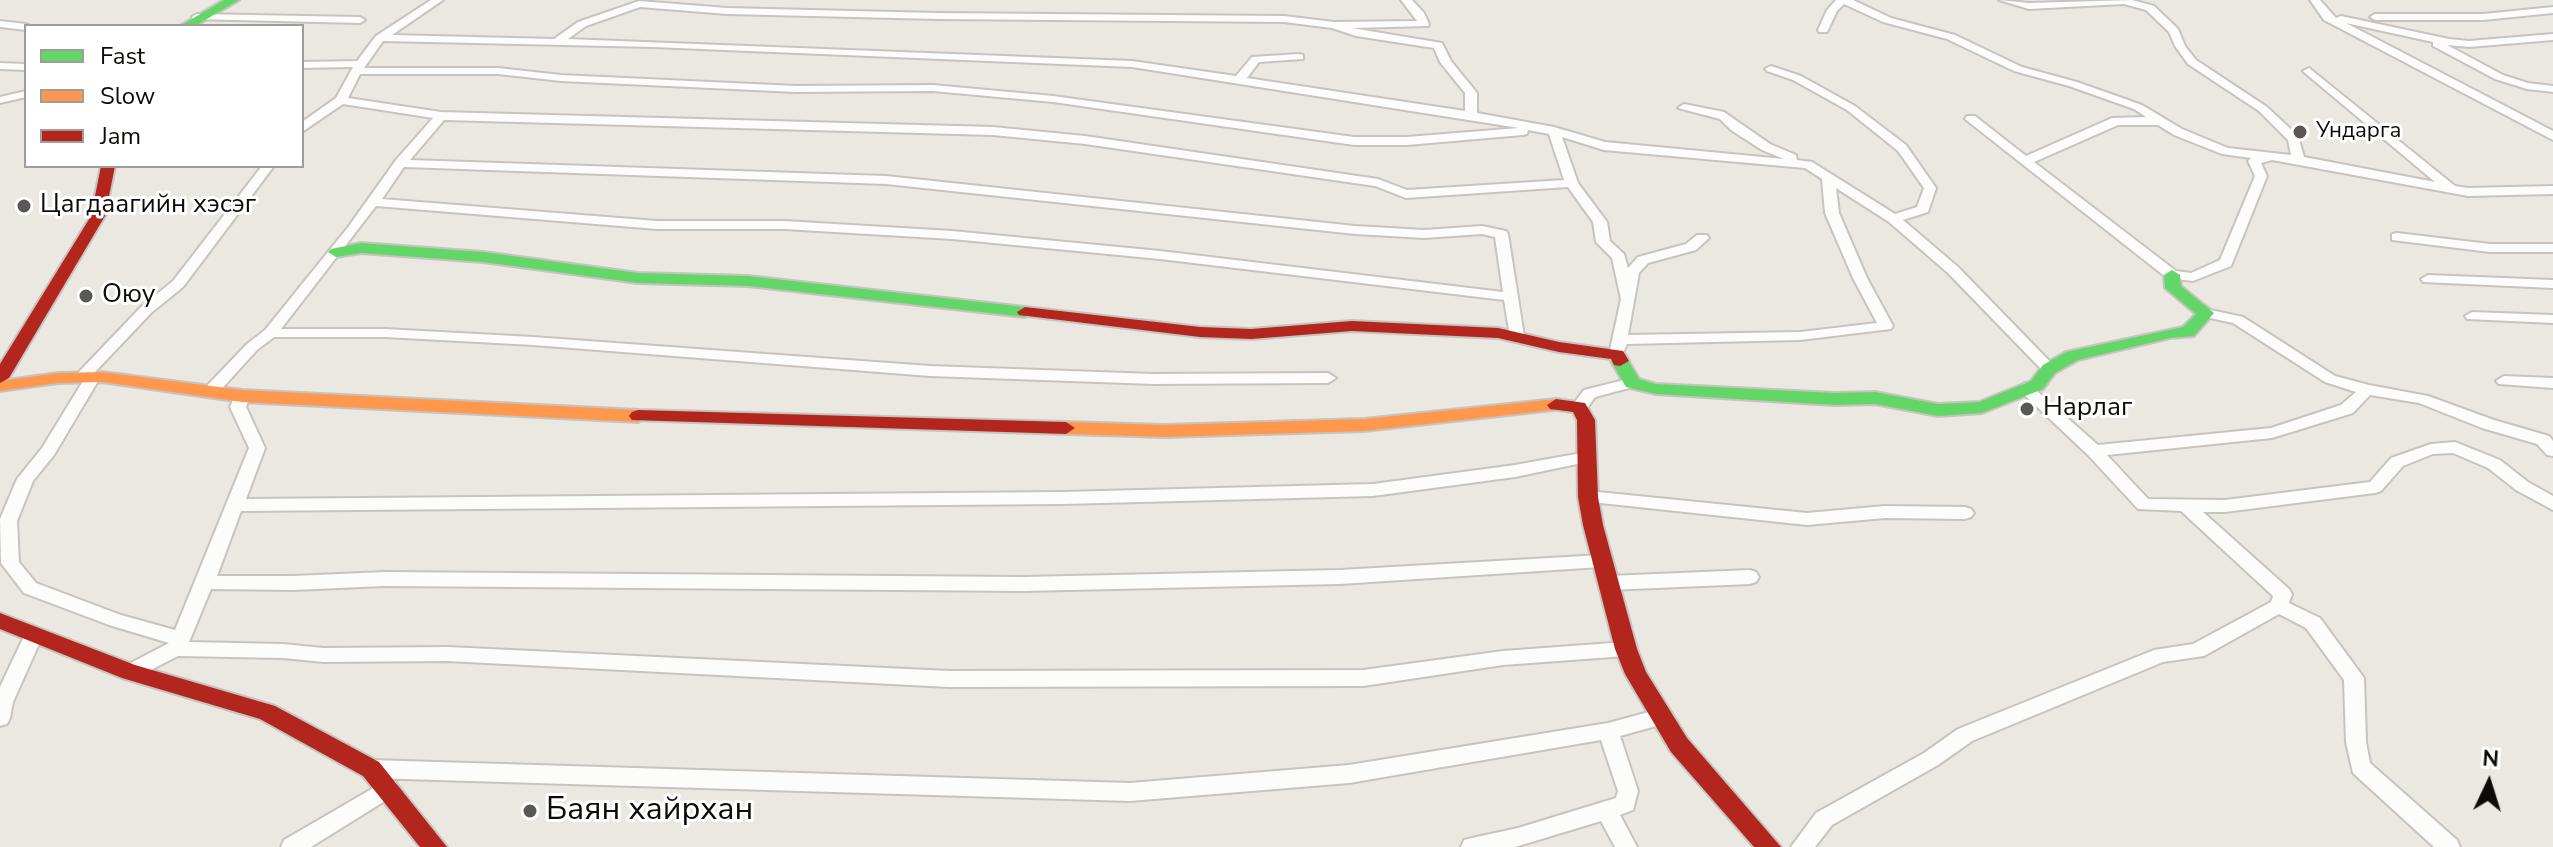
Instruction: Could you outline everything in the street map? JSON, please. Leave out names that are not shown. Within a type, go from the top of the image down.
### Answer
[{"type":"street","points":[[304,127],[341,100],[380,38],[438,0]]},
{"type":"street","points":[[555,43],[582,24],[639,4],[727,11],[1284,19],[1334,25],[1424,24],[1419,13],[1406,0]]},
{"type":"street","points":[[1823,30],[1832,10],[1844,0],[1887,20],[1951,37],[2018,69],[2138,107],[2178,132],[2226,151],[2298,160],[2468,192],[2553,190]]},
{"type":"street","points":[[2004,0],[2029,6],[2124,1],[2153,4],[2192,62],[2263,109],[2294,139],[2298,160]]},
{"type":"street","points":[[2315,0],[2328,18],[2553,136]]},
{"type":"street","points":[[192,22],[225,1]]},
{"type":"street","points":[[2328,18],[2483,17],[2553,10]]},
{"type":"street","points":[[2328,18],[2469,44],[2553,37]]},
{"type":"street","points":[[192,22],[360,20]]},
{"type":"street","points":[[0,24],[24,27]]},
{"type":"street","points":[[1334,25],[1356,33],[1438,45],[1446,62],[1471,93],[1471,115]]},
{"type":"street","points":[[380,38],[1132,64],[1471,115],[1547,130],[1604,146],[1808,165]]},
{"type":"street","points":[[2425,38],[2499,77],[2527,86],[2553,89]]},
{"type":"street","points":[[1238,81],[1256,59],[1299,57]]},
{"type":"street","points":[[304,65],[498,71],[561,78],[796,89],[933,88],[1067,100],[1354,141],[1407,141],[1547,130]]},
{"type":"street","points":[[0,66],[24,67]]},
{"type":"street","points":[[1771,69],[1797,78],[1851,108],[1902,148],[1930,188],[1923,209],[1894,219]]},
{"type":"street","points":[[2309,71],[2451,189]]},
{"type":"street","points":[[0,97],[24,93]]},
{"type":"street","points":[[341,100],[441,116],[993,131],[1085,140],[1378,183],[1406,194],[1572,183]]},
{"type":"street","points":[[1684,108],[1724,116],[1766,147],[1808,165],[1894,219],[1953,270],[2049,369]]},
{"type":"street","points":[[211,391],[252,347],[270,333],[336,252],[400,163],[441,116]]},
{"type":"street","points":[[1971,119],[2172,275],[2193,277],[2226,263],[2261,176],[2254,161],[2273,157]]},
{"type":"street","points":[[2027,160],[2116,121],[2161,121]]},
{"type":"street","points":[[1547,130],[1572,183],[1600,222],[1603,242],[1619,257],[1628,299]]},
{"type":"street","points":[[400,163],[886,180],[1355,230],[1424,234],[1482,230],[1501,234],[1517,336]]},
{"type":"street","points":[[0,378],[98,216],[108,168]]},
{"type":"street","points":[[266,168],[178,284],[146,310],[88,376],[48,451],[25,479],[8,521],[10,563],[30,588],[178,644],[323,655],[448,654],[949,679],[1363,678],[1503,658],[1626,649]]},
{"type":"street","points":[[336,252],[361,248],[483,257],[638,278],[748,281],[1200,332],[1251,334],[1352,326],[1517,336],[1559,347],[1618,348],[1800,336],[1886,326],[1860,278],[1832,213],[1828,177]]},
{"type":"street","points":[[374,202],[657,225],[784,225],[952,235],[1160,255],[1511,297]]},
{"type":"street","points":[[2397,237],[2490,248],[2553,248]]},
{"type":"street","points":[[1632,383],[1618,348],[1632,272],[1636,265],[1691,247],[1702,238]]},
{"type":"street","points":[[2172,275],[2173,288],[2206,313],[2238,320],[2330,379],[2367,390],[2422,399],[2550,443]]},
{"type":"street","points":[[2428,279],[2553,284]]},
{"type":"street","points":[[1579,407],[1590,393],[1632,383],[1656,389],[1714,394],[1875,398],[1938,410],[1962,410],[1982,407],[2037,385],[2049,369],[2072,356],[2170,333],[2188,332],[2206,313]]},
{"type":"street","points":[[2472,316],[2553,319]]},
{"type":"street","points":[[270,333],[385,333],[533,341],[930,371],[1154,379],[1328,378]]},
{"type":"street","points":[[0,386],[88,376],[242,396],[693,419],[1165,431],[1364,425],[1561,403],[1579,407],[1586,420],[1588,497],[1601,561],[1626,649],[1650,701],[1679,745],[1769,847]]},
{"type":"street","points":[[2504,381],[2553,383]]},
{"type":"street","points":[[2025,388],[2094,451],[2144,505],[2225,506],[2375,487],[2397,462],[2431,449],[2455,447],[2494,464],[2522,486],[2553,504]]},
{"type":"street","points":[[2094,451],[2272,433],[2347,409],[2367,390]]},
{"type":"street","points":[[130,672],[178,644],[205,582],[257,448],[238,407],[242,396]]},
{"type":"street","points":[[235,505],[1063,498],[1373,490],[1515,471],[1587,457]]},
{"type":"street","points":[[1588,497],[1807,519],[1885,512],[1965,513]]},
{"type":"street","points":[[1802,847],[1824,819],[1931,759],[1965,735],[2161,655],[2197,651],[2279,606],[2283,594],[2184,504]]},
{"type":"street","points":[[205,582],[401,579],[1024,584],[1340,577],[1601,561]]},
{"type":"street","points":[[1609,583],[1750,577]]},
{"type":"street","points":[[2279,606],[2313,623],[2354,678],[2360,767],[2449,847]]},
{"type":"street","points":[[0,621],[130,672],[267,712],[371,769],[435,847]]},
{"type":"street","points":[[0,718],[3,702],[34,635]]},
{"type":"street","points":[[371,769],[1130,792],[1349,774],[1608,731],[1660,717]]},
{"type":"street","points":[[1472,847],[1626,804],[1628,791],[1608,731]]},
{"type":"street","points":[[292,847],[389,788]]},
{"type":"street","points":[[1607,811],[1626,847]]},
{"type":"traffic: fast","points":[[190,24],[233,0]]},
{"type":"traffic: fast","points":[[336,252],[361,248],[483,257],[638,278],[748,281],[1025,312]]},
{"type":"traffic: fast","points":[[1620,361],[1632,383],[1656,389],[1834,399],[1875,398],[1938,410],[1982,407],[2037,385],[2049,369],[2072,356],[2170,333],[2188,332],[2206,313],[2173,288],[2172,275]]},
{"type":"traffic: slow","points":[[0,386],[58,378],[102,377],[242,396],[638,416]]},
{"type":"traffic: slow","points":[[1066,428],[1165,431],[1364,425],[1556,405]]},
{"type":"traffic: jam","points":[[0,378],[98,216],[108,168]]},
{"type":"traffic: jam","points":[[1025,312],[1200,332],[1251,334],[1352,326],[1498,333],[1559,347],[1617,355],[1620,361]]},
{"type":"traffic: jam","points":[[1556,405],[1579,407],[1586,420],[1588,497],[1593,525],[1626,649],[1636,674],[1679,745],[1769,847]]},
{"type":"traffic: jam","points":[[638,416],[1066,428]]},
{"type":"traffic: jam","points":[[0,621],[130,672],[267,712],[371,769],[435,847]]},
{"type":"place","name":"Ундарга","points":[[2300,132]]},
{"type":"place","name":"Цагдаагийн хэсэг","points":[[24,206]]},
{"type":"place","name":"Оюу","points":[[86,296]]},
{"type":"place","name":"Нарлаг","points":[[2027,409]]},
{"type":"place","name":"Баян хайрхан","points":[[530,811]]}]
